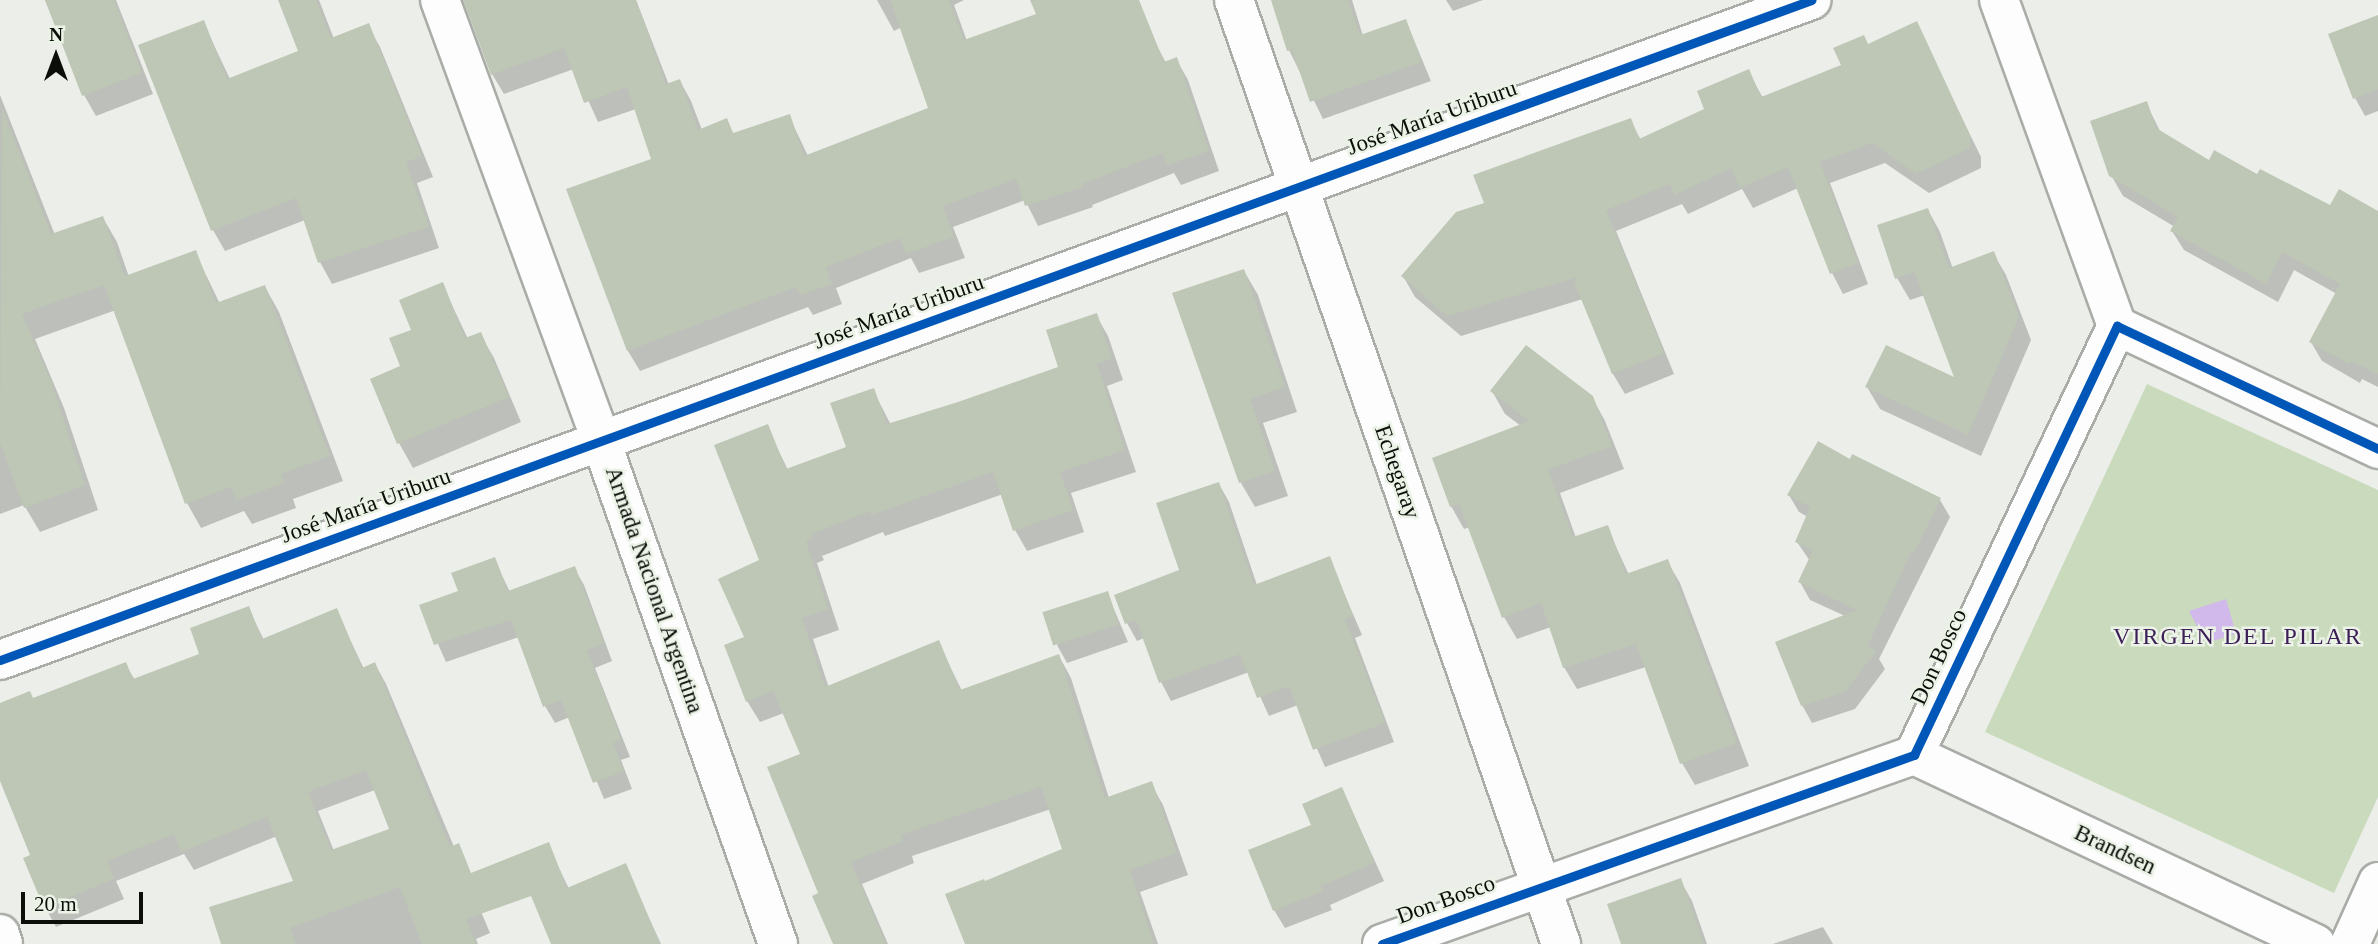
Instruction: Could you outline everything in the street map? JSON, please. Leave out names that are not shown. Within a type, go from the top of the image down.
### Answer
[{"type":"street","name":"Armada Nacional Argentina","points":[[440,0],[601,441],[779,944]]},
{"type":"street","name":"Echegaray","points":[[1234,0],[1561,944]]},
{"type":"street","name":"José María Uriburu","points":[[0,660],[1811,0]]},
{"type":"street","points":[[1999,0],[2117,326],[2378,449]]},
{"type":"street","name":"Don Bosco","points":[[1382,944],[1914,755],[2117,326]]},
{"type":"street","name":"Brandsen","points":[[1914,755],[2316,944]]},
{"type":"street","points":[[2350,944],[2378,881]]},
{"type":"street","points":[[0,934],[4,944]]},
{"type":"green space","points":[[2147,384],[2378,490],[2378,797],[2334,893],[1985,732]]},
{"type":"shaded area","points":[[2226,599],[2236,634],[2206,643],[2189,611]]},
{"type":"building","points":[[45,0],[114,0],[142,73],[82,96]]},
{"type":"building","points":[[278,0],[316,0],[331,38],[369,23],[422,156],[406,162],[429,227],[318,263],[296,198],[211,231],[138,45],[204,20],[227,79],[298,51]]},
{"type":"building","points":[[463,0],[636,0],[666,84],[680,79],[698,130],[727,118],[733,133],[790,114],[804,156],[928,108],[890,0],[949,0],[964,40],[1036,14],[1030,0],[1139,0],[1164,62],[1177,57],[1209,151],[1167,165],[1163,153],[1082,184],[1083,187],[1025,206],[1016,179],[943,206],[954,237],[906,254],[900,238],[826,267],[832,284],[800,295],[796,287],[627,351],[566,189],[651,159],[627,87],[584,103],[564,48],[491,75]]},
{"type":"building","points":[[1271,0],[1348,0],[1360,35],[1406,19],[1422,62],[1310,102],[1292,50],[1287,51]]},
{"type":"building","points":[[2378,15],[2378,89],[2353,99],[2328,34]]},
{"type":"building","points":[[1917,21],[1970,135],[1970,148],[1916,174],[1872,143],[1820,162],[1858,263],[1830,274],[1788,167],[1740,188],[1731,168],[1675,195],[1670,184],[1606,210],[1664,353],[1612,374],[1574,282],[1578,277],[1447,316],[1401,276],[1456,212],[1484,203],[1473,175],[1631,118],[1639,139],[1704,109],[1697,91],[1749,69],[1761,97],[1841,65],[1833,48],[1864,35],[1868,44]]},
{"type":"building","points":[[2147,101],[2156,128],[2209,160],[2214,150],[2257,174],[2260,169],[2330,205],[2339,189],[2378,211],[2378,374],[2351,361],[2349,364],[2309,342],[2340,284],[2282,252],[2266,284],[2170,231],[2178,217],[2109,176],[2090,121]]},
{"type":"building","points":[[2,108],[51,234],[103,216],[125,276],[196,250],[216,303],[265,285],[330,456],[281,474],[284,483],[236,500],[231,487],[185,504],[104,285],[22,314],[51,381],[85,485],[24,508],[0,443]]},
{"type":"building","points":[[1928,208],[1949,268],[1994,251],[2019,317],[1968,435],[1865,387],[1886,345],[1954,377],[1914,272],[1895,279],[1877,225]]},
{"type":"building","points":[[1244,269],[1285,387],[1250,399],[1275,471],[1239,483],[1172,293]]},
{"type":"building","points":[[443,282],[465,338],[481,332],[509,397],[397,444],[370,379],[400,366],[389,338],[411,330],[399,300]]},
{"type":"building","points":[[1097,313],[1112,359],[1097,364],[1125,450],[1060,472],[1073,510],[1013,531],[993,472],[871,515],[870,511],[811,534],[813,538],[806,541],[828,609],[802,618],[825,687],[939,640],[960,690],[1059,654],[1105,798],[1152,781],[1177,853],[1130,870],[1154,944],[965,944],[945,894],[984,879],[985,881],[1062,849],[1041,787],[901,835],[903,841],[851,862],[886,944],[833,944],[812,896],[818,893],[767,767],[800,754],[773,691],[746,702],[724,645],[744,637],[718,579],[759,560],[714,445],[768,424],[786,469],[846,447],[830,403],[874,388],[887,424],[958,402],[1058,367],[1046,330]]},
{"type":"building","points":[[1526,345],[1593,396],[1612,446],[1548,470],[1573,537],[1608,525],[1626,574],[1668,559],[1737,743],[1680,764],[1636,644],[1563,668],[1541,603],[1502,618],[1459,504],[1450,507],[1432,458],[1529,421],[1490,391]]},
{"type":"building","points":[[1818,441],[1850,459],[1852,454],[1941,498],[1914,553],[1911,552],[1868,645],[1876,651],[1845,692],[1801,706],[1775,642],[1857,610],[1798,582],[1813,550],[1795,542],[1810,507],[1787,495]]},
{"type":"building","points":[[1219,482],[1254,585],[1330,556],[1353,616],[1345,619],[1385,723],[1313,750],[1289,686],[1257,698],[1240,654],[1159,683],[1136,620],[1125,624],[1114,595],[1179,570],[1156,503]]},
{"type":"building","points":[[495,557],[508,591],[575,566],[604,644],[587,650],[621,739],[613,743],[624,771],[593,783],[561,700],[543,707],[511,620],[434,645],[419,605],[458,591],[451,573]]},
{"type":"building","points":[[1108,591],[1119,624],[1053,646],[1042,612]]},
{"type":"building","points":[[249,606],[262,639],[337,608],[362,668],[375,662],[450,847],[459,843],[471,873],[549,842],[567,888],[626,863],[660,944],[551,944],[531,896],[466,919],[476,944],[422,944],[400,887],[290,928],[296,944],[221,944],[209,907],[293,881],[267,817],[181,852],[174,834],[107,861],[114,879],[44,908],[23,858],[30,855],[0,781],[0,703],[30,691],[33,698],[126,662],[133,679],[199,654],[190,628]],"holes":[[[366,770],[389,829],[331,850],[308,792]]]},
{"type":"building","points":[[1342,787],[1375,863],[1321,886],[1323,891],[1273,911],[1248,850],[1311,825],[1302,804]]},
{"type":"building","points":[[1681,878],[1704,944],[1621,944],[1607,904]]},
{"type":"cycle path","points":[[0,660],[1811,0]]},
{"type":"cycle path","points":[[1382,944],[1914,755],[2117,326],[2378,449]]},
{"type":"district","name":"VIRGEN DEL PILAR","points":[[2238,637]]}]
